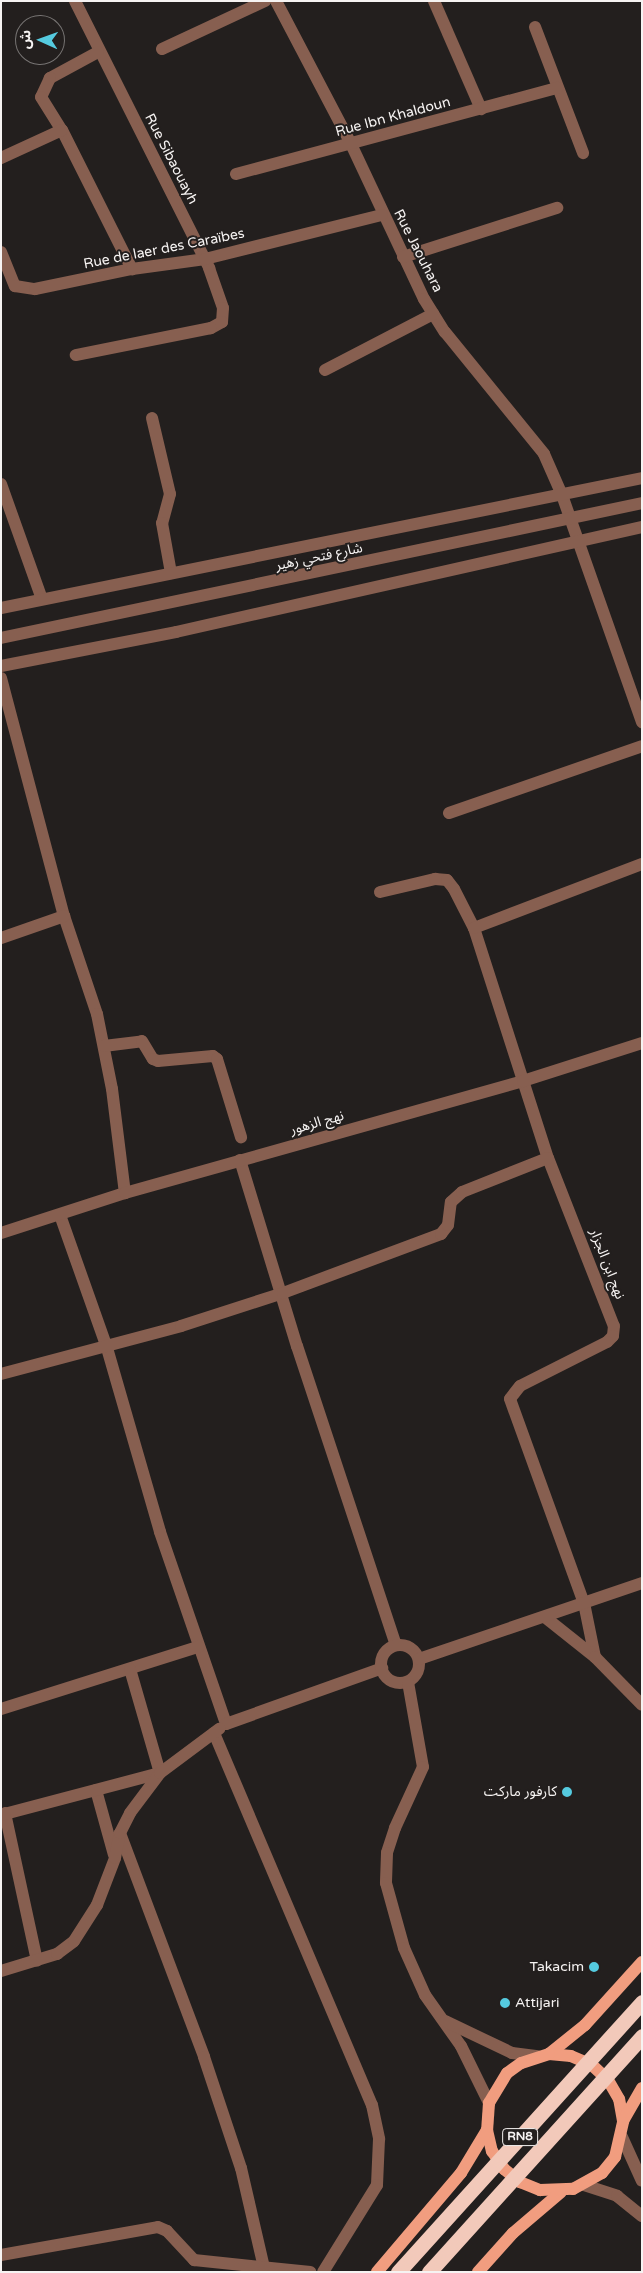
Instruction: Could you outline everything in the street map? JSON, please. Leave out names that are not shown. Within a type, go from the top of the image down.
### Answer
[{"type":"highway","name":"RN8","points":[[398,2272],[642,2002]]},
{"type":"highway","name":"RN8","points":[[429,2272],[642,2036]]},
{"type":"main road","points":[[543,2055],[571,2056],[597,2070],[608,2080],[619,2099],[623,2121],[622,2138],[615,2157],[602,2174],[584,2185],[561,2192],[540,2190],[520,2182],[504,2169],[492,2151],[487,2130],[489,2103],[507,2074],[543,2055],[585,2025],[642,1962]]},
{"type":"main road","points":[[623,2121],[642,2088]]},
{"type":"main road","points":[[377,2272],[461,2173],[487,2130]]},
{"type":"main road","points":[[478,2272],[513,2234],[561,2192]]},
{"type":"street","name":"Rue Sibaouayh","points":[[75,1],[98,52],[205,259],[224,308],[222,322],[211,328],[76,355]]},
{"type":"street","points":[[162,49],[265,1]]},
{"type":"street","name":"Rue Jaouhara","points":[[276,1],[351,144],[382,215],[433,314],[445,332],[534,439],[562,495],[576,541],[642,722]]},
{"type":"street","points":[[434,1],[481,110]]},
{"type":"street","points":[[535,27],[583,153]]},
{"type":"street","points":[[98,52],[44,84],[41,97],[62,130],[132,269]]},
{"type":"street","name":"Rue Ibn Khaldoun","points":[[236,174],[558,88]]},
{"type":"street","points":[[1,158],[62,130]]},
{"type":"street","points":[[403,256],[557,208]]},
{"type":"street","name":"Rue de laer des Caraïbes","points":[[1,252],[12,280],[20,289],[35,290],[132,269],[205,259],[382,215]]},
{"type":"street","points":[[325,370],[433,314]]},
{"type":"street","points":[[152,418],[170,494],[162,523],[171,573]]},
{"type":"street","name":"شارع فتحي زهير","points":[[1,608],[642,478]]},
{"type":"street","points":[[1,484],[42,599]]},
{"type":"street","name":"شارع فتحي زهير","points":[[1,638],[642,503]]},
{"type":"street","points":[[1,666],[176,632],[642,527]]},
{"type":"street","points":[[1,678],[64,916],[97,1014],[104,1046],[125,1193]]},
{"type":"street","points":[[449,813],[642,746]]},
{"type":"street","points":[[474,928],[642,864]]},
{"type":"street","name":"نهج ابن الجزار","points":[[380,892],[435,879],[447,880],[474,928],[548,1158],[614,1326],[613,1336],[607,1342],[520,1386],[510,1399],[512,1409],[584,1603]]},
{"type":"street","points":[[1,938],[64,916]]},
{"type":"street","points":[[104,1046],[142,1041],[152,1059],[158,1062],[213,1056],[217,1059],[241,1137]]},
{"type":"street","name":"نهج الزهور","points":[[1,1233],[125,1193],[523,1081],[642,1043]]},
{"type":"street","points":[[1,1374],[107,1348],[283,1293],[441,1234],[448,1225],[451,1202],[462,1192],[548,1158]]},
{"type":"street","points":[[240,1160],[283,1293],[303,1363],[396,1645]]},
{"type":"street","points":[[60,1215],[107,1348],[160,1532],[226,1724]]},
{"type":"street","points":[[419,1659],[546,1618],[642,1583]]},
{"type":"street","points":[[584,1603],[595,1657]]},
{"type":"street","points":[[546,1618],[595,1657],[642,1705]]},
{"type":"street","points":[[396,1645],[410,1647],[419,1659],[417,1674],[408,1682],[391,1680],[382,1668],[384,1654],[396,1645]]},
{"type":"street","points":[[1,1708],[198,1647]]},
{"type":"street","points":[[1,1971],[57,1954],[74,1941],[97,1905],[115,1858],[120,1833],[130,1813],[160,1773],[226,1724],[382,1668]]},
{"type":"street","points":[[130,1669],[160,1773]]},
{"type":"street","points":[[408,1682],[423,1767],[395,1828],[387,1853],[386,1883],[408,1956],[425,1995],[445,2021],[489,2103]]},
{"type":"street","points":[[214,1733],[372,2105],[379,2138],[377,2185],[323,2272]]},
{"type":"street","points":[[37,1960],[3,1814],[160,1773]]},
{"type":"street","points":[[96,1790],[115,1858]]},
{"type":"street","points":[[120,1833],[204,2057],[241,2168],[264,2268]]},
{"type":"street","points":[[445,2021],[512,2053],[543,2055]]},
{"type":"street","points":[[622,2138],[642,2181]]},
{"type":"street","points":[[584,2185],[617,2196],[642,2216]]},
{"type":"street","points":[[1,2256],[158,2227],[167,2231],[194,2260],[310,2272]]},
{"type":"place","name":"كارفور ماركت","points":[[567,1792]]},
{"type":"place","name":"Takacim","points":[[594,1967]]},
{"type":"place","name":"Attijari","points":[[505,2003]]}]
